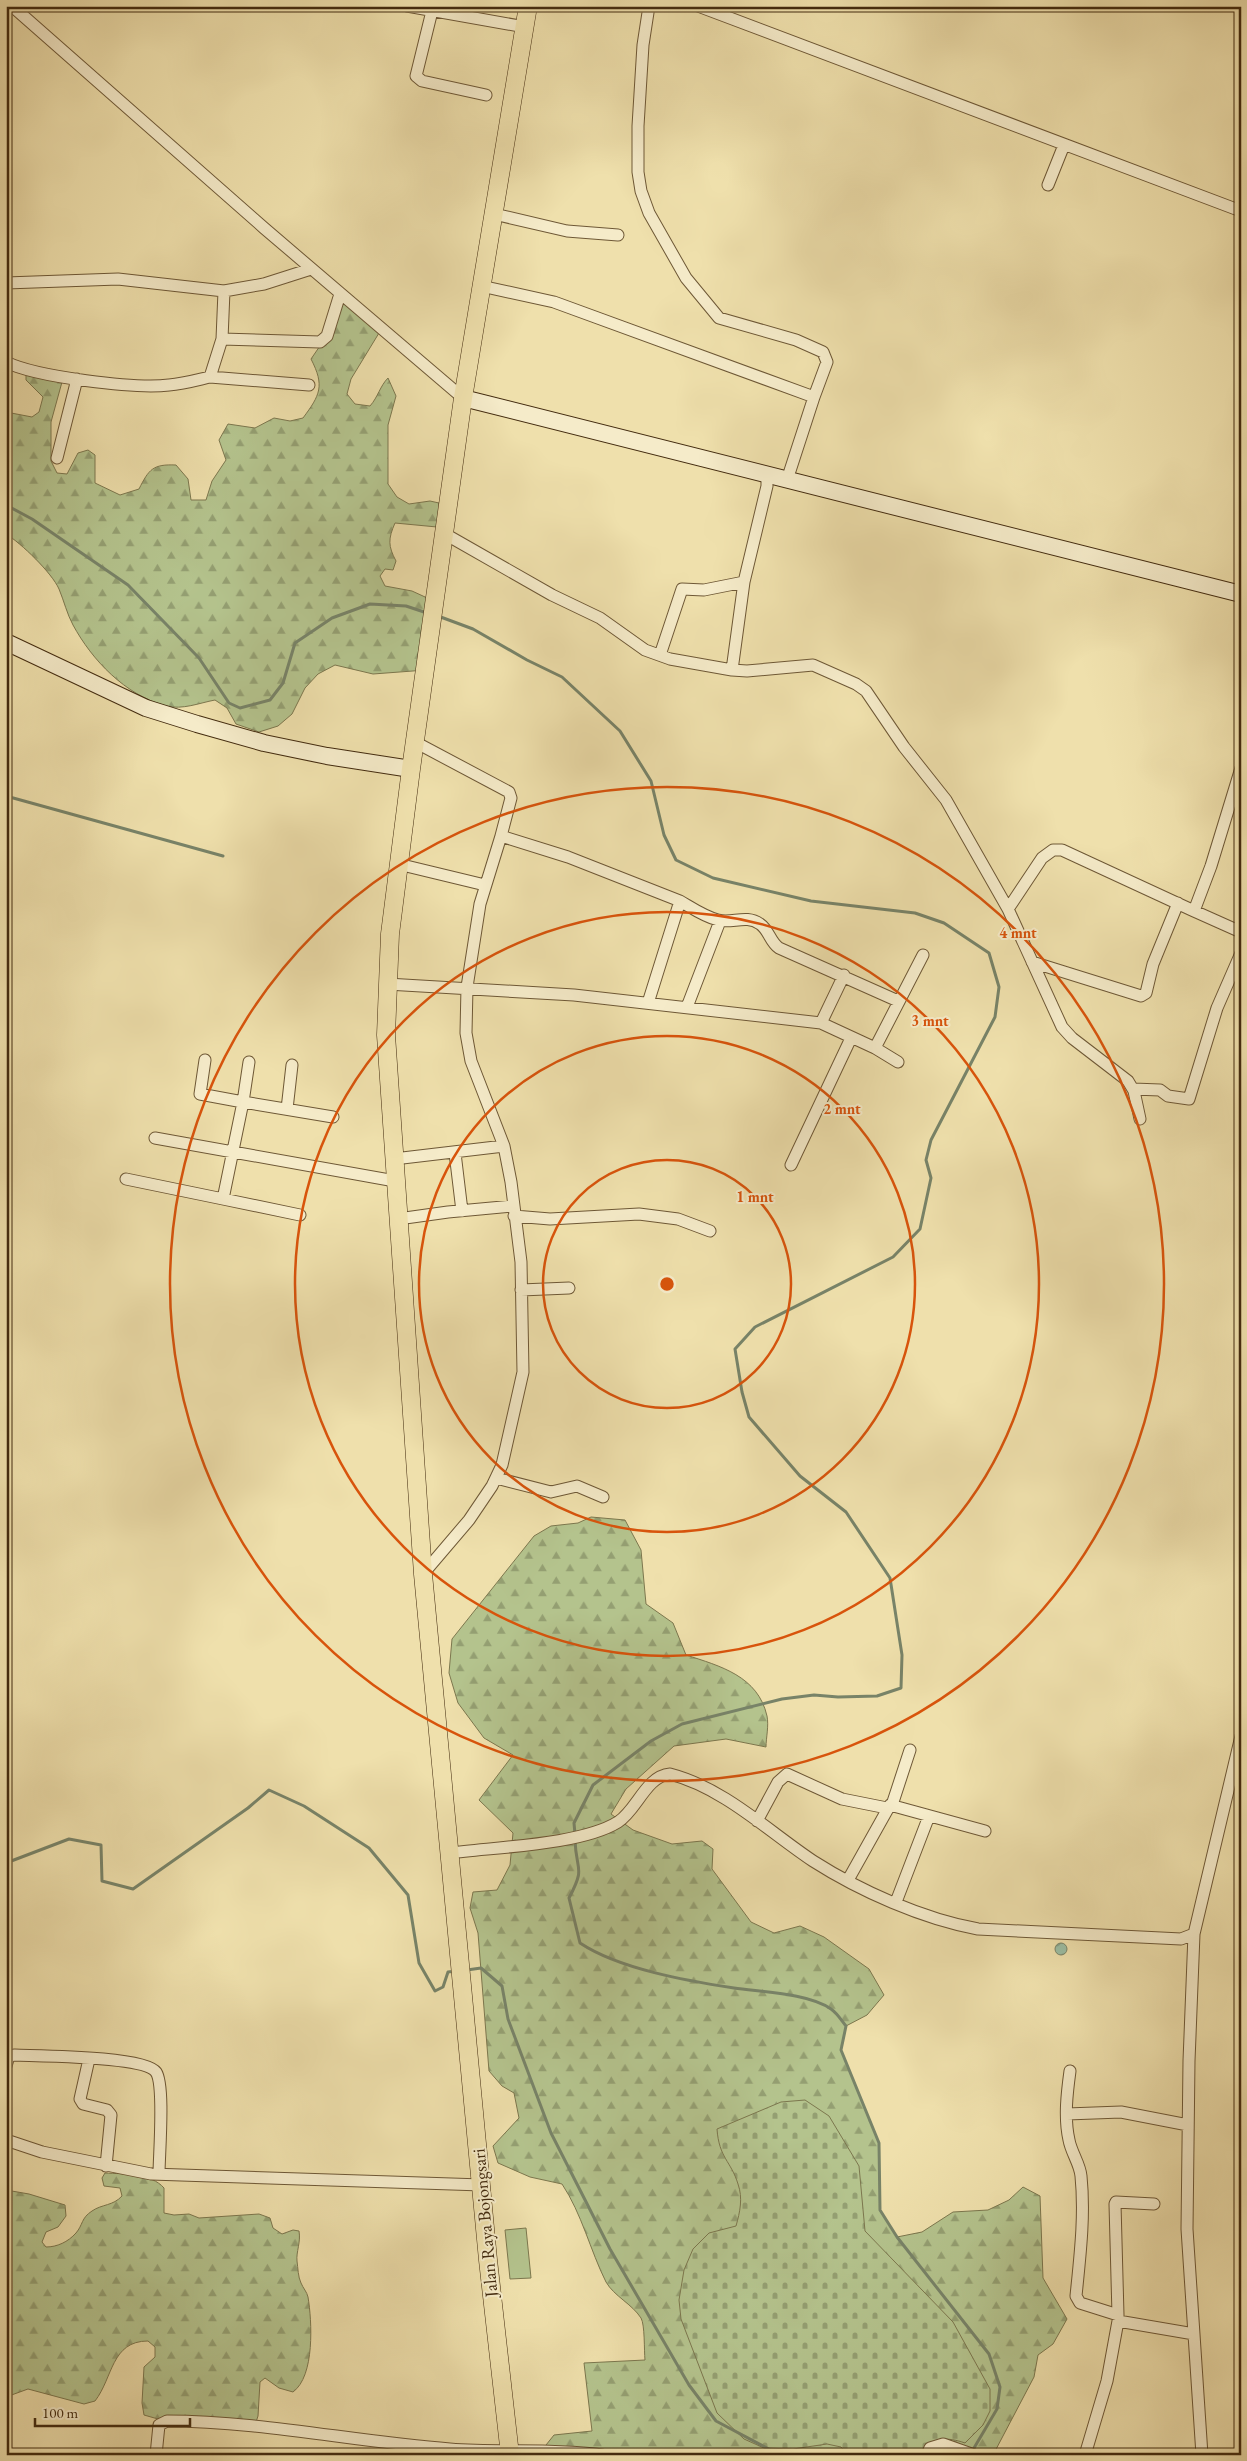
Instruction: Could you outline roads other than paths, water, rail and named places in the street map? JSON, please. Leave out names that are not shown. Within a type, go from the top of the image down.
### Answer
[{"type":"main road","name":"Jalan Raya Bojongsari","points":[[510,2453],[423,1574],[386,1035],[390,934],[410,769],[436,602],[463,398],[528,6]]},
{"type":"street","points":[[12,6],[311,269],[463,398],[1241,594]]},
{"type":"street","points":[[407,6],[525,27]]},
{"type":"street","points":[[649,6],[643,45],[638,126],[640,191],[649,213],[686,278],[719,318],[796,340],[823,352],[827,362],[786,480]]},
{"type":"street","points":[[698,6],[1241,211]]},
{"type":"street","points":[[432,11],[416,76],[422,81],[486,94]]},
{"type":"street","points":[[1048,185],[1064,145]]},
{"type":"street","points":[[494,214],[567,231],[618,235]]},
{"type":"street","points":[[6,283],[118,279],[224,291],[264,284],[311,269]]},
{"type":"street","points":[[482,286],[554,302],[814,397]]},
{"type":"street","points":[[210,377],[222,339],[224,291]]},
{"type":"street","points":[[222,339],[320,342],[327,336],[340,294]]},
{"type":"street","points":[[6,362],[36,372],[77,379],[168,386],[210,377],[309,385]]},
{"type":"street","points":[[57,458],[77,379]]},
{"type":"street","points":[[732,670],[744,582],[767,486],[767,475]]},
{"type":"street","points":[[445,534],[552,594],[600,618],[645,650],[660,656],[732,670],[747,671],[813,665],[856,684],[866,691],[904,748],[946,800],[1008,909],[1062,1027],[1072,1038],[1128,1081],[1133,1089],[1140,1119]]},
{"type":"street","points":[[660,656],[682,589],[704,590],[744,582]]},
{"type":"street","points":[[6,642],[146,708],[196,724],[291,749],[410,769]]},
{"type":"street","points":[[414,742],[509,792],[511,798],[485,885],[467,987],[466,1033],[471,1061],[504,1146],[511,1182],[513,1211],[521,1262],[523,1372],[502,1465],[496,1478],[469,1520],[423,1574]]},
{"type":"street","points":[[1194,911],[1212,866],[1241,768]]},
{"type":"street","points":[[501,836],[568,857],[680,901],[720,921],[737,919],[756,922],[767,931],[774,944],[779,948],[844,975],[898,1002]]},
{"type":"street","points":[[1008,909],[1042,858],[1048,852],[1057,849],[1241,932]]},
{"type":"street","points":[[398,864],[485,885]]},
{"type":"street","points":[[648,1003],[680,901]]},
{"type":"street","points":[[1032,962],[1141,996],[1146,992],[1153,964],[1178,904]]},
{"type":"street","points":[[688,1008],[720,921]]},
{"type":"street","points":[[1133,1089],[1160,1090],[1168,1096],[1189,1099],[1217,1008],[1241,954]]},
{"type":"street","points":[[875,1048],[923,955]]},
{"type":"street","points":[[821,1023],[844,975]]},
{"type":"street","points":[[387,984],[467,987],[574,995],[821,1023],[875,1048],[898,1062]]},
{"type":"street","points":[[791,1165],[851,1038]]},
{"type":"street","points":[[205,1060],[200,1094],[333,1117]]},
{"type":"street","points":[[224,1199],[234,1154],[249,1062]]},
{"type":"street","points":[[287,1109],[292,1065]]},
{"type":"street","points":[[155,1138],[234,1154],[395,1181]]},
{"type":"street","points":[[394,1159],[504,1146]]},
{"type":"street","points":[[455,1153],[462,1211]]},
{"type":"street","points":[[126,1179],[300,1215]]},
{"type":"street","points":[[398,1219],[462,1211],[513,1211],[550,1219],[639,1214],[678,1219],[710,1232]]},
{"type":"street","points":[[521,1290],[569,1288]]},
{"type":"street","points":[[496,1478],[551,1492],[577,1486],[603,1497]]},
{"type":"street","points":[[1202,2455],[1187,2229],[1194,1934],[1241,1736]]},
{"type":"street","points":[[848,1880],[889,1807],[910,1750]]},
{"type":"street","points":[[450,1854],[585,1836],[618,1822],[658,1778],[670,1774],[719,1795],[815,1862],[848,1880],[945,1923],[978,1929],[1176,1939],[1188,1938],[1194,1934]]},
{"type":"street","points":[[756,1821],[778,1782],[787,1774],[842,1799],[889,1807],[985,1831]]},
{"type":"street","points":[[896,1902],[929,1816]]},
{"type":"street","points":[[6,2066],[9,2056],[15,2055],[89,2058],[136,2062],[149,2066],[156,2072],[160,2090],[159,2174]]},
{"type":"street","points":[[89,2058],[80,2099],[83,2104],[107,2110],[111,2115],[106,2166]]},
{"type":"street","points":[[1070,2070],[1067,2114],[1069,2142],[1081,2174],[1083,2232],[1076,2296],[1080,2303],[1118,2318],[1194,2334]]},
{"type":"street","points":[[1067,2114],[1121,2112],[1188,2125]]},
{"type":"street","points":[[6,2140],[42,2152],[106,2166],[159,2174],[482,2185]]},
{"type":"street","points":[[1085,2455],[1107,2381],[1118,2318],[1115,2204],[1116,2202],[1154,2204]]},
{"type":"street","points":[[156,2455],[157,2431],[162,2422],[166,2420],[232,2423],[450,2449],[510,2453],[573,2450],[602,2455]]},
{"type":"street","points":[[927,2455],[930,2448],[943,2444],[974,2455]]},
{"type":"water","points":[[1059,1943],[1063,1943],[1067,1949],[1063,1955],[1059,1955],[1055,1951],[1055,1947]]},
{"type":"waterway","points":[[6,505],[32,519],[128,585],[199,658],[229,703],[240,708],[270,700],[283,683],[295,643],[332,618],[370,604],[406,606],[427,613]]},
{"type":"waterway","points":[[438,616],[473,629],[527,660],[562,677],[620,731],[651,781],[664,835],[676,860],[713,878],[811,901],[915,913],[944,923],[989,953],[999,987],[995,1017],[931,1140],[926,1160],[931,1178],[920,1229],[893,1257],[755,1327],[735,1349],[742,1392],[749,1417],[800,1476],[846,1512],[890,1578],[902,1655],[901,1688],[877,1696],[838,1697],[814,1695],[782,1699],[682,1724],[651,1741],[593,1785],[574,1823],[575,1834]]},
{"type":"waterway","points":[[6,796],[223,856]]},
{"type":"waterway","points":[[6,1863],[69,1839],[101,1845],[102,1881],[133,1889],[248,1808],[269,1790],[304,1806],[369,1848],[408,1895],[419,1963],[435,1991],[443,1987],[448,1972],[456,1971]]},
{"type":"waterway","points":[[575,1840],[579,1874],[569,1898],[580,1943],[614,1960],[654,1973],[734,1988],[797,1996],[810,2000],[831,2009],[846,2026],[841,2050],[879,2143],[880,2210],[897,2237],[989,2354],[1000,2387],[997,2409],[974,2448]]},
{"type":"waterway","points":[[467,1970],[481,1968],[502,1986],[508,2019],[551,2133],[610,2249],[689,2385],[716,2421],[780,2455]]}]
